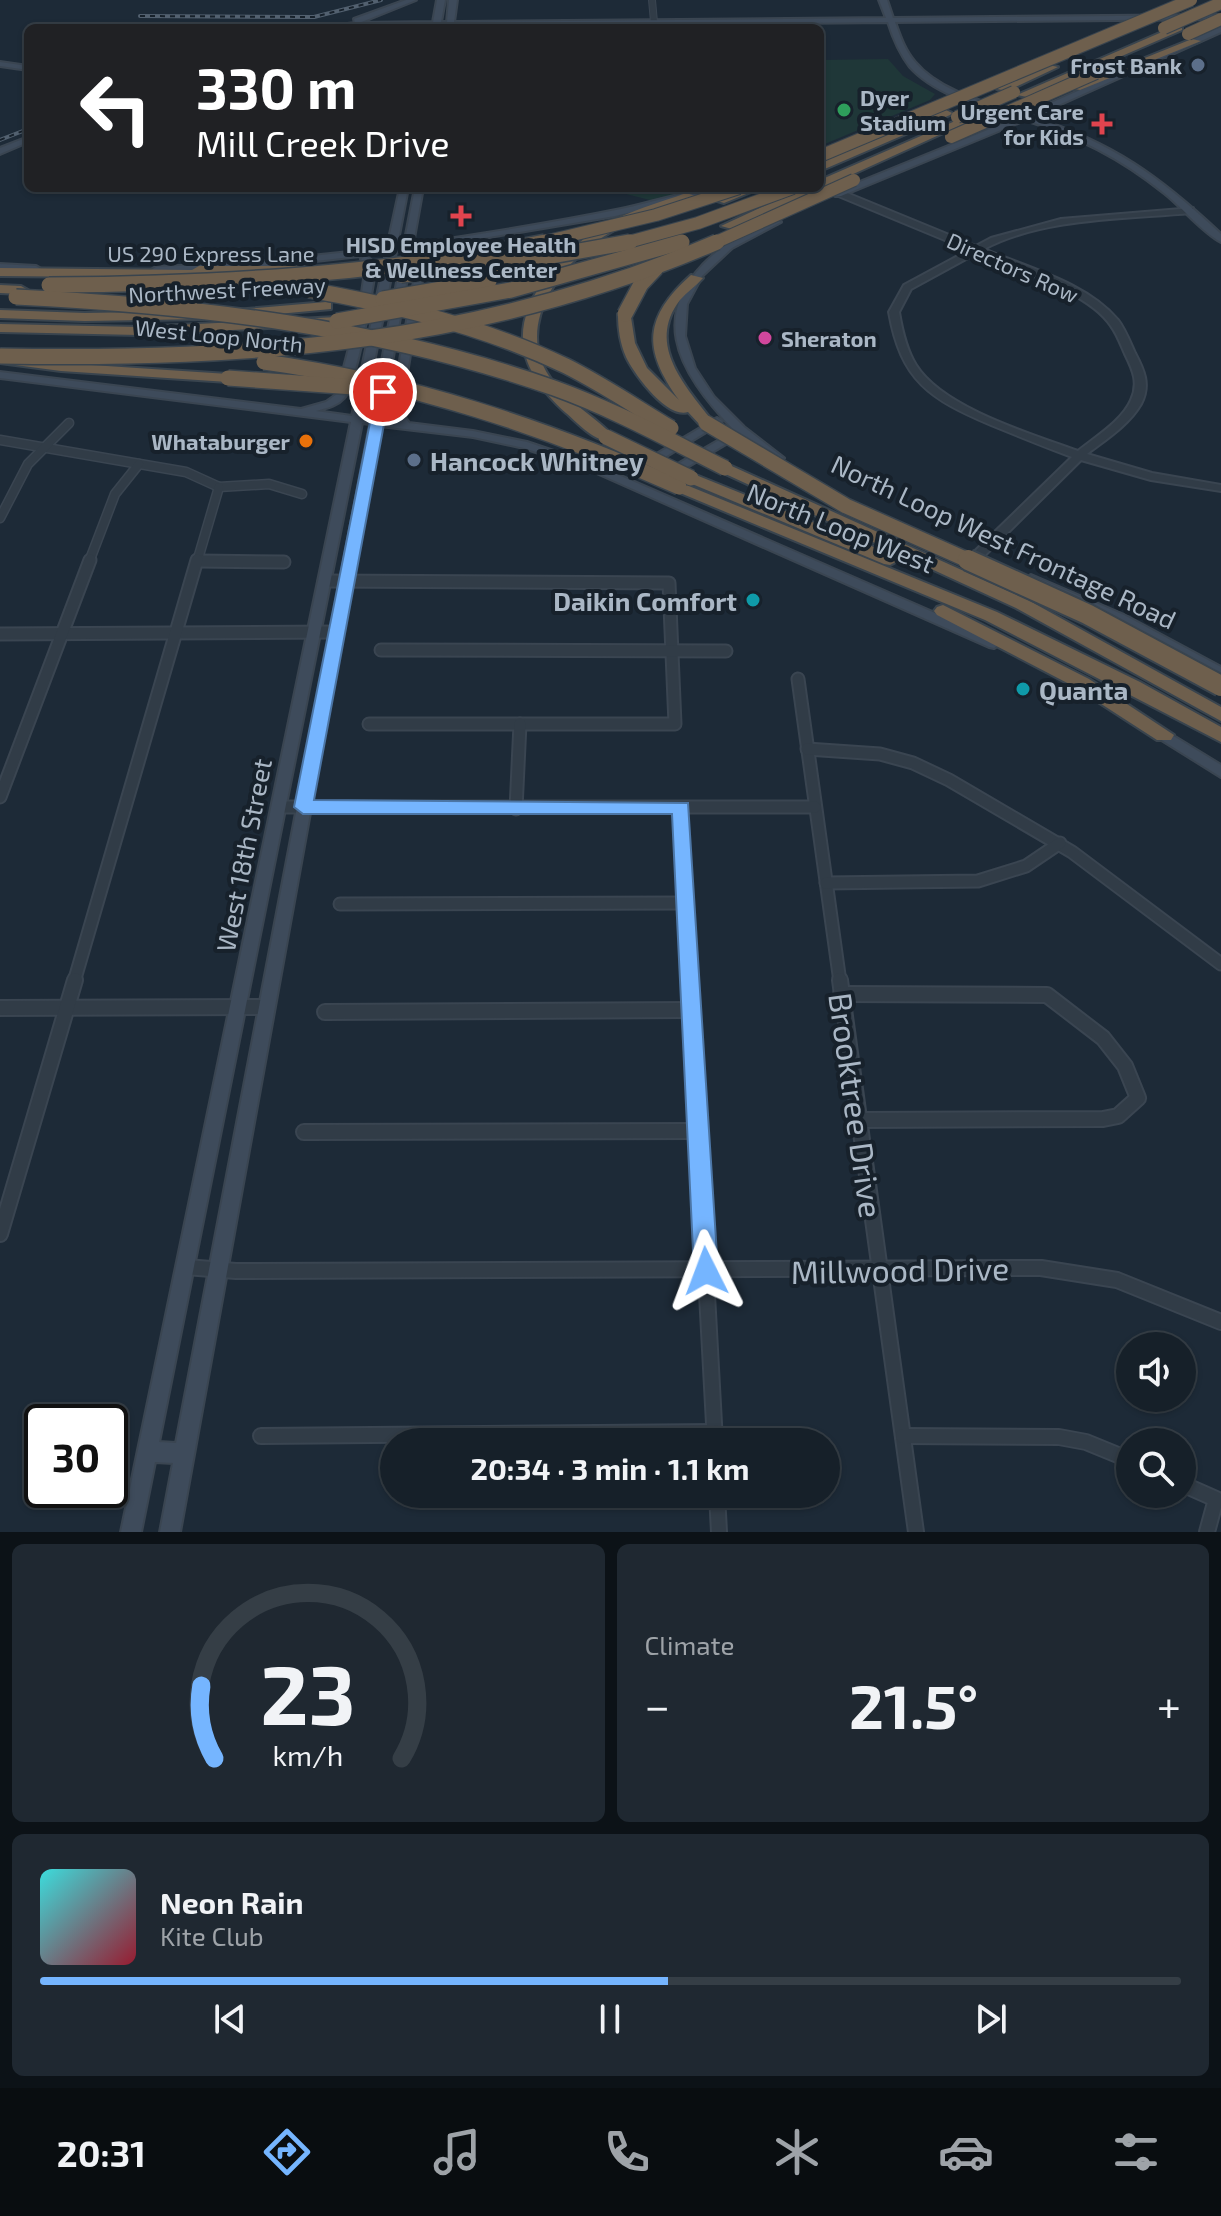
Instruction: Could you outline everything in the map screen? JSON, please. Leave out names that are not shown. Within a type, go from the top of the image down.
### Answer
[{"type":"highway","points":[[824,165],[1191,0]]},
{"type":"highway","points":[[824,183],[966,120],[1014,92],[1210,0]]},
{"type":"highway","points":[[824,165],[1178,28],[1221,16]]},
{"type":"highway","points":[[824,165],[946,113],[1014,92],[1164,28],[1221,16]]},
{"type":"highway","points":[[0,358],[133,359],[274,353],[379,340],[486,319],[561,300],[645,271],[1221,16]]},
{"type":"highway","points":[[951,137],[1196,41]]},
{"type":"highway","points":[[21,291],[187,283],[365,268],[553,238],[724,192]]},
{"type":"highway","points":[[556,273],[613,239],[744,192]]},
{"type":"highway","name":"Northwest Freeway","points":[[0,314],[164,317],[326,306],[493,280],[656,236],[766,192]]},
{"type":"highway","name":"US 290 Express Lane","points":[[0,272],[411,275],[490,269],[579,254],[710,218],[782,192]]},
{"type":"highway","points":[[330,321],[460,302],[549,283],[734,223],[804,192]]},
{"type":"highway","points":[[690,196],[616,224],[576,251],[545,286],[531,313],[528,329],[532,360],[557,398],[606,437],[685,482],[885,557],[957,592],[991,616]]},
{"type":"highway","points":[[734,223],[653,270],[631,299],[625,314],[626,344],[643,374],[672,403],[846,506],[1087,614],[1221,688]]},
{"type":"highway","points":[[0,330],[139,331],[469,313],[574,298],[632,282],[762,227]]},
{"type":"highway","points":[[175,270],[244,269],[411,275]]},
{"type":"highway","points":[[0,272],[258,285],[345,296],[436,316],[523,347],[569,368],[730,465]]},
{"type":"highway","points":[[696,278],[670,303],[659,332],[659,348],[668,378],[706,423]]},
{"type":"highway","points":[[0,287],[21,291],[152,296],[267,308],[451,349],[502,370]]},
{"type":"highway","name":"West Loop North","points":[[0,296],[21,291],[301,323],[502,370]]},
{"type":"highway","name":"West Loop North","points":[[0,330],[300,366],[394,382],[430,395]]},
{"type":"highway","points":[[0,358],[61,367],[430,395]]},
{"type":"highway","name":"North Loop West","points":[[502,370],[557,389],[730,465],[774,492],[1022,604],[1221,715]]},
{"type":"highway","name":"North Loop West","points":[[430,395],[562,435],[685,482],[779,529],[991,616],[1133,686],[1221,735]]},
{"type":"highway","points":[[779,529],[804,548],[975,625],[1036,657],[1137,714],[1164,735]]},
{"type":"highway","points":[[1022,604],[1221,688]]},
{"type":"main road","points":[[349,24],[412,0]]},
{"type":"main road","points":[[874,0],[885,17],[903,66],[915,77],[1093,145],[1144,174],[1221,239]]},
{"type":"main road","points":[[883,0],[885,17]]},
{"type":"main road","points":[[824,148],[1180,0],[1178,4],[1182,6],[1221,16]]},
{"type":"main road","points":[[437,24],[441,2],[453,2],[451,24]]},
{"type":"main road","points":[[357,21],[451,24],[1153,11],[1221,16]]},
{"type":"main road","points":[[1060,15],[1110,18],[1221,16]]},
{"type":"main road","points":[[1110,18],[1124,24],[1203,21],[1221,16]]},
{"type":"main road","points":[[696,278],[721,254],[762,227],[999,129],[1196,41],[1221,16]]},
{"type":"main road","points":[[0,66],[24,69]]},
{"type":"main road","points":[[905,114],[945,101],[957,101],[1005,119],[999,129]]},
{"type":"main road","points":[[0,152],[24,141]]},
{"type":"main road","points":[[0,152],[24,146]]},
{"type":"main road","name":"West 18th Street","points":[[131,1532],[403,192]]},
{"type":"main road","name":"West 18th Street","points":[[170,1532],[303,807],[378,423],[418,192]]},
{"type":"main road","points":[[0,272],[175,270],[348,254],[390,248],[411,240],[441,242],[606,215],[704,192]]},
{"type":"main road","points":[[401,204],[416,204]]},
{"type":"main road","points":[[406,426],[396,411],[424,252],[441,242]]},
{"type":"main road","points":[[300,412],[338,399],[352,364],[371,264],[365,257],[348,254]]},
{"type":"main road","name":"North Loop West Frontage Road","points":[[696,278],[685,295],[679,317],[682,354],[689,372],[716,407],[748,436],[804,475],[873,513],[1088,603],[1221,672]]},
{"type":"main road","points":[[0,375],[406,426],[527,445],[608,475],[981,638],[1164,735],[1221,772]]},
{"type":"main road","points":[[608,475],[629,474],[717,421],[716,407]]},
{"type":"main road","points":[[651,495],[647,488],[661,477],[732,434],[748,436]]},
{"type":"main road","points":[[348,466],[368,469]]},
{"type":"main road","points":[[298,715],[321,714]]},
{"type":"main road","points":[[259,902],[286,902]]},
{"type":"main road","points":[[148,1452],[184,1453]]},
{"type":"street","points":[[652,0],[654,19]]},
{"type":"street","name":"Directors Row","points":[[839,193],[1072,290],[1105,311],[1124,335],[1140,373],[1141,387],[1136,403],[1124,418],[1081,454],[976,557]]},
{"type":"street","points":[[1190,210],[1061,222],[1030,228],[975,250],[907,287],[894,312],[896,329],[908,365],[931,391],[984,419],[1081,454],[1135,472],[1221,488]]},
{"type":"street","points":[[0,518],[22,473],[69,423]]},
{"type":"street","points":[[0,440],[197,474],[219,487],[269,484],[302,494]]},
{"type":"street","points":[[0,797],[115,494],[139,464]]},
{"type":"street","points":[[0,1234],[179,633],[219,487]]},
{"type":"street","points":[[199,561],[284,562]]},
{"type":"street","points":[[324,581],[669,583],[675,724],[369,724]]},
{"type":"street","points":[[0,634],[336,632]]},
{"type":"street","points":[[381,650],[726,651]]},
{"type":"street","name":"Brooktree Drive","points":[[798,679],[916,1532]]},
{"type":"street","points":[[516,809],[520,724]]},
{"type":"street","points":[[807,749],[856,750],[906,760],[999,807],[1060,843],[1161,915],[1221,964]]},
{"type":"street","points":[[279,807],[815,807]]},
{"type":"street","points":[[681,808],[714,1428]]},
{"type":"street","points":[[826,883],[978,881],[1026,866],[1060,843]]},
{"type":"street","points":[[340,904],[686,903]]},
{"type":"street","points":[[841,994],[1047,995],[1114,1050],[1133,1076],[1138,1098],[1118,1116],[859,1120]]},
{"type":"street","points":[[0,1008],[267,1007]]},
{"type":"street","points":[[325,1012],[692,1010]]},
{"type":"street","points":[[304,1132],[698,1131]]},
{"type":"street","name":"Millwood Drive","points":[[186,1267],[218,1267],[236,1271],[1020,1267],[1075,1272],[1137,1286],[1221,1322]]},
{"type":"street","points":[[261,1436],[380,1436]]},
{"type":"street","points":[[903,1436],[1059,1437],[1086,1442],[1116,1454]]},
{"type":"street","points":[[1196,1490],[1216,1499],[1207,1532]]},
{"type":"street","points":[[718,1508],[719,1532]]},
{"type":"green space","points":[[888,59],[903,76],[935,94],[930,100],[824,144],[824,60]]},
{"type":"green space","points":[[625,192],[693,192],[654,201]]},
{"type":"railway","points":[[140,16],[314,17],[381,0]]},
{"type":"railway","points":[[0,140],[24,131]]},
{"type":"place","name":"Frost Bank","points":[[1198,65]]},
{"type":"place","name":"Dyer Stadium","points":[[844,110]]},
{"type":"place","name":"Urgent Care for Kids","points":[[1102,124]]},
{"type":"place","name":"HISD Employee Health & Wellness Center","points":[[461,216]]},
{"type":"place","name":"Sheraton","points":[[765,338]]},
{"type":"place","name":"Whataburger","points":[[306,441]]},
{"type":"place","name":"Hancock Whitney","points":[[414,460]]},
{"type":"place","name":"Daikin Comfort","points":[[753,600]]},
{"type":"place","name":"Quanta","points":[[1023,689]]},
{"type":"route","points":[[383,392],[303,807],[681,808],[706,1271]]}]
